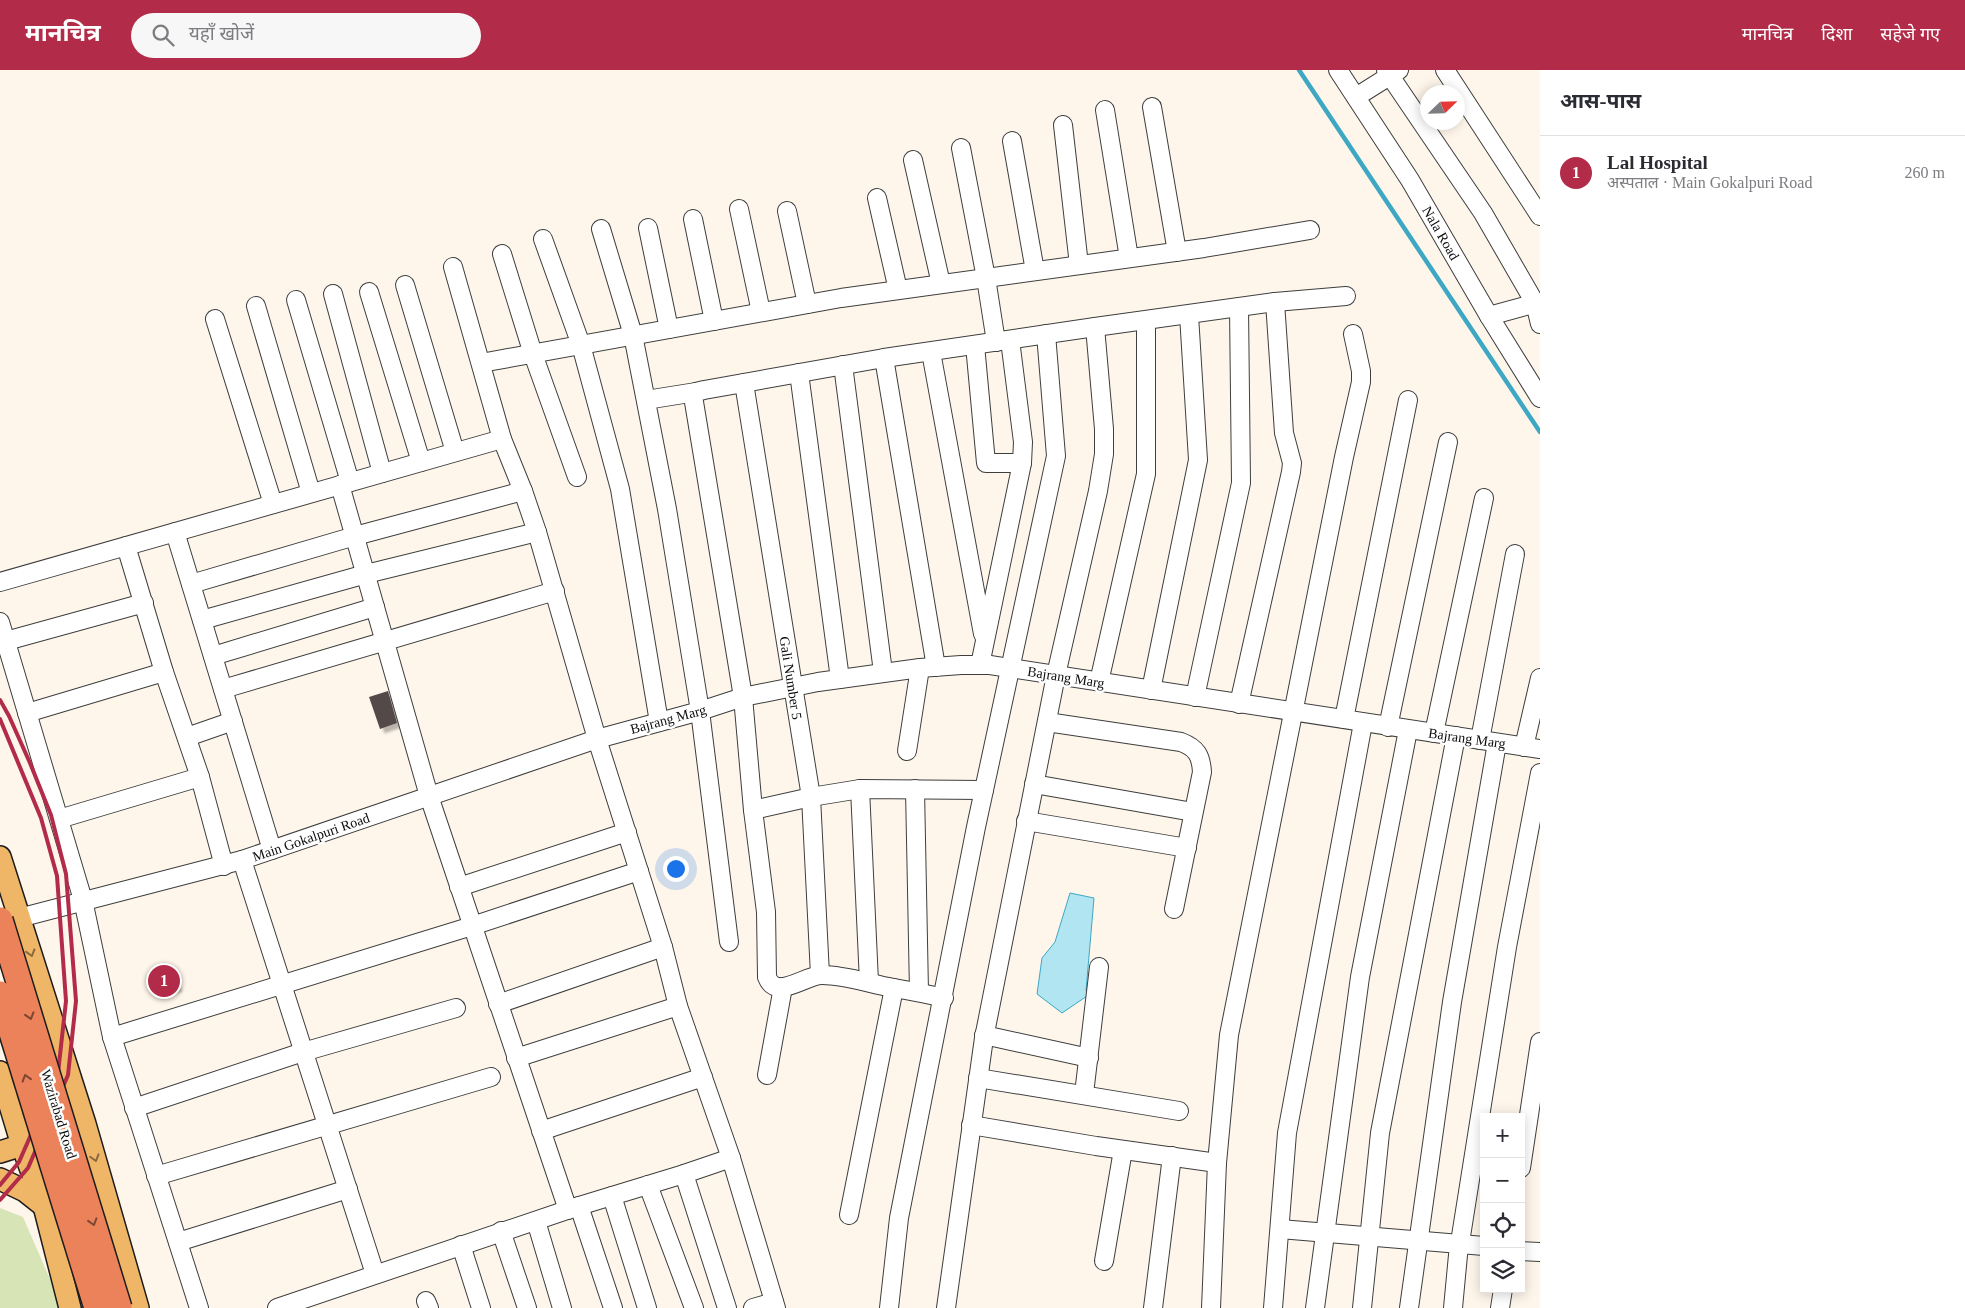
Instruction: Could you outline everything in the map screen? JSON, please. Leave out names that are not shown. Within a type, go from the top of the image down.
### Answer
[{"type":"highway","name":"Wazirabad Road","points":[[10,918],[119,1308]]},
{"type":"highway","name":"Wazirabad Road","points":[[0,994],[97,1308]]},
{"type":"main road","points":[[1,864],[10,918],[85,1124],[138,1308]]},
{"type":"main road","points":[[0,1072],[13,1133],[44,1206],[70,1308]]},
{"type":"main road","points":[[0,1152],[13,1133],[78,1104]]},
{"type":"main road","points":[[13,1133],[85,1124]]},
{"type":"main road","points":[[0,1178],[25,1191],[44,1206]]},
{"type":"street","name":"Nala Road","points":[[1338,70],[1410,180],[1489,316],[1540,398]]},
{"type":"street","points":[[1445,70],[1540,216]]},
{"type":"street","points":[[1356,97],[1392,72],[1538,302],[1540,324]]},
{"type":"street","points":[[1152,108],[1177,252]]},
{"type":"street","points":[[1105,110],[1129,258]]},
{"type":"street","points":[[1063,125],[1079,265]]},
{"type":"street","points":[[1012,141],[1036,271]]},
{"type":"street","points":[[961,148],[986,278],[1003,341],[1023,442],[1022,462],[980,665]]},
{"type":"street","points":[[913,160],[941,284]]},
{"type":"street","points":[[877,198],[898,290]]},
{"type":"street","points":[[739,209],[761,312]]},
{"type":"street","points":[[787,210],[807,304]]},
{"type":"street","points":[[693,219],[714,321]]},
{"type":"street","points":[[648,228],[669,329]]},
{"type":"street","points":[[601,229],[633,335],[667,509],[700,711],[729,942]]},
{"type":"street","points":[[481,363],[807,304],[1177,252],[1310,230]]},
{"type":"street","points":[[543,239],[581,345],[620,489],[659,722]]},
{"type":"street","points":[[502,254],[533,354],[577,477]]},
{"type":"street","points":[[453,267],[502,439],[537,532],[597,739],[663,947],[678,1006],[731,1158],[775,1305],[753,1308]]},
{"type":"street","points":[[405,285],[455,452]]},
{"type":"street","points":[[369,292],[421,462]]},
{"type":"street","points":[[333,294],[382,473]]},
{"type":"street","points":[[646,400],[884,358],[1275,302],[1346,296]]},
{"type":"street","points":[[296,300],[345,484],[355,536],[429,796],[541,1131],[613,1308]]},
{"type":"street","points":[[1239,704],[1292,463],[1284,433],[1275,302]]},
{"type":"street","points":[[1489,316],[1538,302]]},
{"type":"street","points":[[256,306],[311,493]]},
{"type":"street","points":[[1195,697],[1241,484],[1239,307]]},
{"type":"street","points":[[1151,690],[1198,460],[1189,314]]},
{"type":"street","points":[[215,319],[273,504]]},
{"type":"street","points":[[1099,682],[1146,474],[1146,321]]},
{"type":"street","points":[[946,1308],[984,1035],[1056,675],[1098,491],[1104,454],[1095,327]]},
{"type":"street","points":[[889,1308],[899,1218],[984,790],[1056,456],[1046,334]]},
{"type":"street","points":[[1211,1308],[1217,1163],[1229,1035],[1344,457],[1361,382],[1361,371],[1353,334]]},
{"type":"street","points":[[975,345],[986,463],[1022,462]]},
{"type":"street","points":[[931,352],[984,642]]},
{"type":"street","points":[[884,358],[928,667],[907,751]]},
{"type":"street","points":[[844,365],[884,672]]},
{"type":"street","points":[[800,373],[840,679]]},
{"type":"street","name":"Gali Number 5","points":[[744,383],[811,797],[820,975]]},
{"type":"street","points":[[696,392],[693,396],[693,402],[743,697],[753,810],[766,912],[767,977],[774,987],[783,987],[820,975],[869,982],[944,998]]},
{"type":"street","points":[[1344,719],[1408,400]]},
{"type":"street","points":[[0,582],[502,439]]},
{"type":"street","points":[[1388,727],[1448,442]]},
{"type":"street","points":[[191,584],[355,536],[523,491]]},
{"type":"street","points":[[1434,733],[1484,498]]},
{"type":"street","points":[[175,532],[272,850]]},
{"type":"street","points":[[202,620],[366,574],[537,532]]},
{"type":"street","points":[[126,546],[164,672],[200,777],[224,866]]},
{"type":"street","points":[[1480,740],[1515,554]]},
{"type":"street","points":[[223,688],[554,591]]},
{"type":"street","points":[[6,641],[144,603]]},
{"type":"street","points":[[213,656],[375,606]]},
{"type":"street","points":[[0,622],[83,900],[112,1037],[199,1308]]},
{"type":"street","name":"Bajrang Marg","points":[[597,739],[700,711],[743,697],[792,687],[884,672],[928,667],[980,665],[1532,748]]},
{"type":"street","points":[[27,713],[164,672]]},
{"type":"street","points":[[1532,748],[1540,678]]},
{"type":"street","points":[[187,737],[233,721]]},
{"type":"street","points":[[1047,722],[1181,742],[1192,746],[1198,752],[1202,762],[1202,772],[1174,909]]},
{"type":"street","points":[[1273,1308],[1287,1133],[1363,723]]},
{"type":"street","points":[[1315,1308],[1360,977],[1408,730]]},
{"type":"street","points":[[1362,1308],[1380,1133],[1456,736]]},
{"type":"street","name":"Main Gokalpuri Road","points":[[10,918],[224,866],[597,739]]},
{"type":"street","points":[[1409,1308],[1452,1002],[1497,743]]},
{"type":"street","points":[[1453,1308],[1460,1243],[1507,947],[1540,774]]},
{"type":"street","points":[[59,819],[200,777]]},
{"type":"street","points":[[1034,784],[1194,812]]},
{"type":"street","points":[[753,810],[811,797],[860,789],[984,790]]},
{"type":"street","points":[[860,789],[869,982]]},
{"type":"street","points":[[915,789],[919,992]]},
{"type":"street","points":[[1026,821],[1187,848]]},
{"type":"street","points":[[459,887],[627,832]]},
{"type":"street","points":[[242,860],[375,1274]]},
{"type":"street","points":[[112,1037],[472,926],[640,871]]},
{"type":"street","points":[[498,1004],[663,947]]},
{"type":"street","points":[[1084,1094],[1099,967]]},
{"type":"street","points":[[766,1075],[783,987]]},
{"type":"street","points":[[850,1215],[894,988]]},
{"type":"street","points":[[516,1058],[678,1006]]},
{"type":"street","points":[[134,1108],[303,1052],[456,1008]]},
{"type":"street","points":[[984,1035],[1089,1058]]},
{"type":"street","points":[[1523,1158],[1540,1042]]},
{"type":"street","points":[[156,1176],[491,1077]]},
{"type":"street","points":[[541,1131],[703,1077]]},
{"type":"street","points":[[978,1078],[1179,1111]]},
{"type":"street","points":[[971,1125],[1123,1150],[1217,1163]]},
{"type":"street","points":[[1104,1261],[1123,1150]]},
{"type":"street","points":[[1153,1308],[1172,1156]]},
{"type":"street","points":[[276,1308],[502,1231],[731,1158]]},
{"type":"street","points":[[684,1174],[727,1308]]},
{"type":"street","points":[[648,1185],[694,1308]]},
{"type":"street","points":[[178,1242],[348,1189]]},
{"type":"street","points":[[612,1196],[647,1308]]},
{"type":"street","points":[[536,1221],[562,1308]]},
{"type":"street","points":[[1280,1230],[1480,1246]]},
{"type":"street","points":[[502,1231],[526,1308]]},
{"type":"street","points":[[461,1245],[481,1308]]},
{"type":"street","points":[[1525,1251],[1540,1252]]},
{"type":"street","points":[[1500,1308],[1502,1293]]},
{"type":"green space","points":[[0,1208],[23,1217],[56,1293],[59,1308],[0,1308]]},
{"type":"water","points":[[1070,893],[1094,898],[1086,991],[1090,994],[1062,1013],[1037,994],[1042,958],[1055,942]]},
{"type":"building","points":[[388,691],[397,723],[380,729],[369,697]]},
{"type":"building","points":[[172,972],[178,987],[160,993],[155,979]]},
{"type":"waterway","points":[[1299,70],[1540,432]]},
{"type":"railway","points":[[0,700],[30,763],[51,815],[66,874],[76,1001],[68,1075],[28,1168],[0,1200]]},
{"type":"railway","points":[[0,719],[41,818],[57,876],[66,1001],[58,1073],[19,1162],[0,1185]]},
{"type":"place","name":"Lal Hospital","points":[[164,981]]}]
